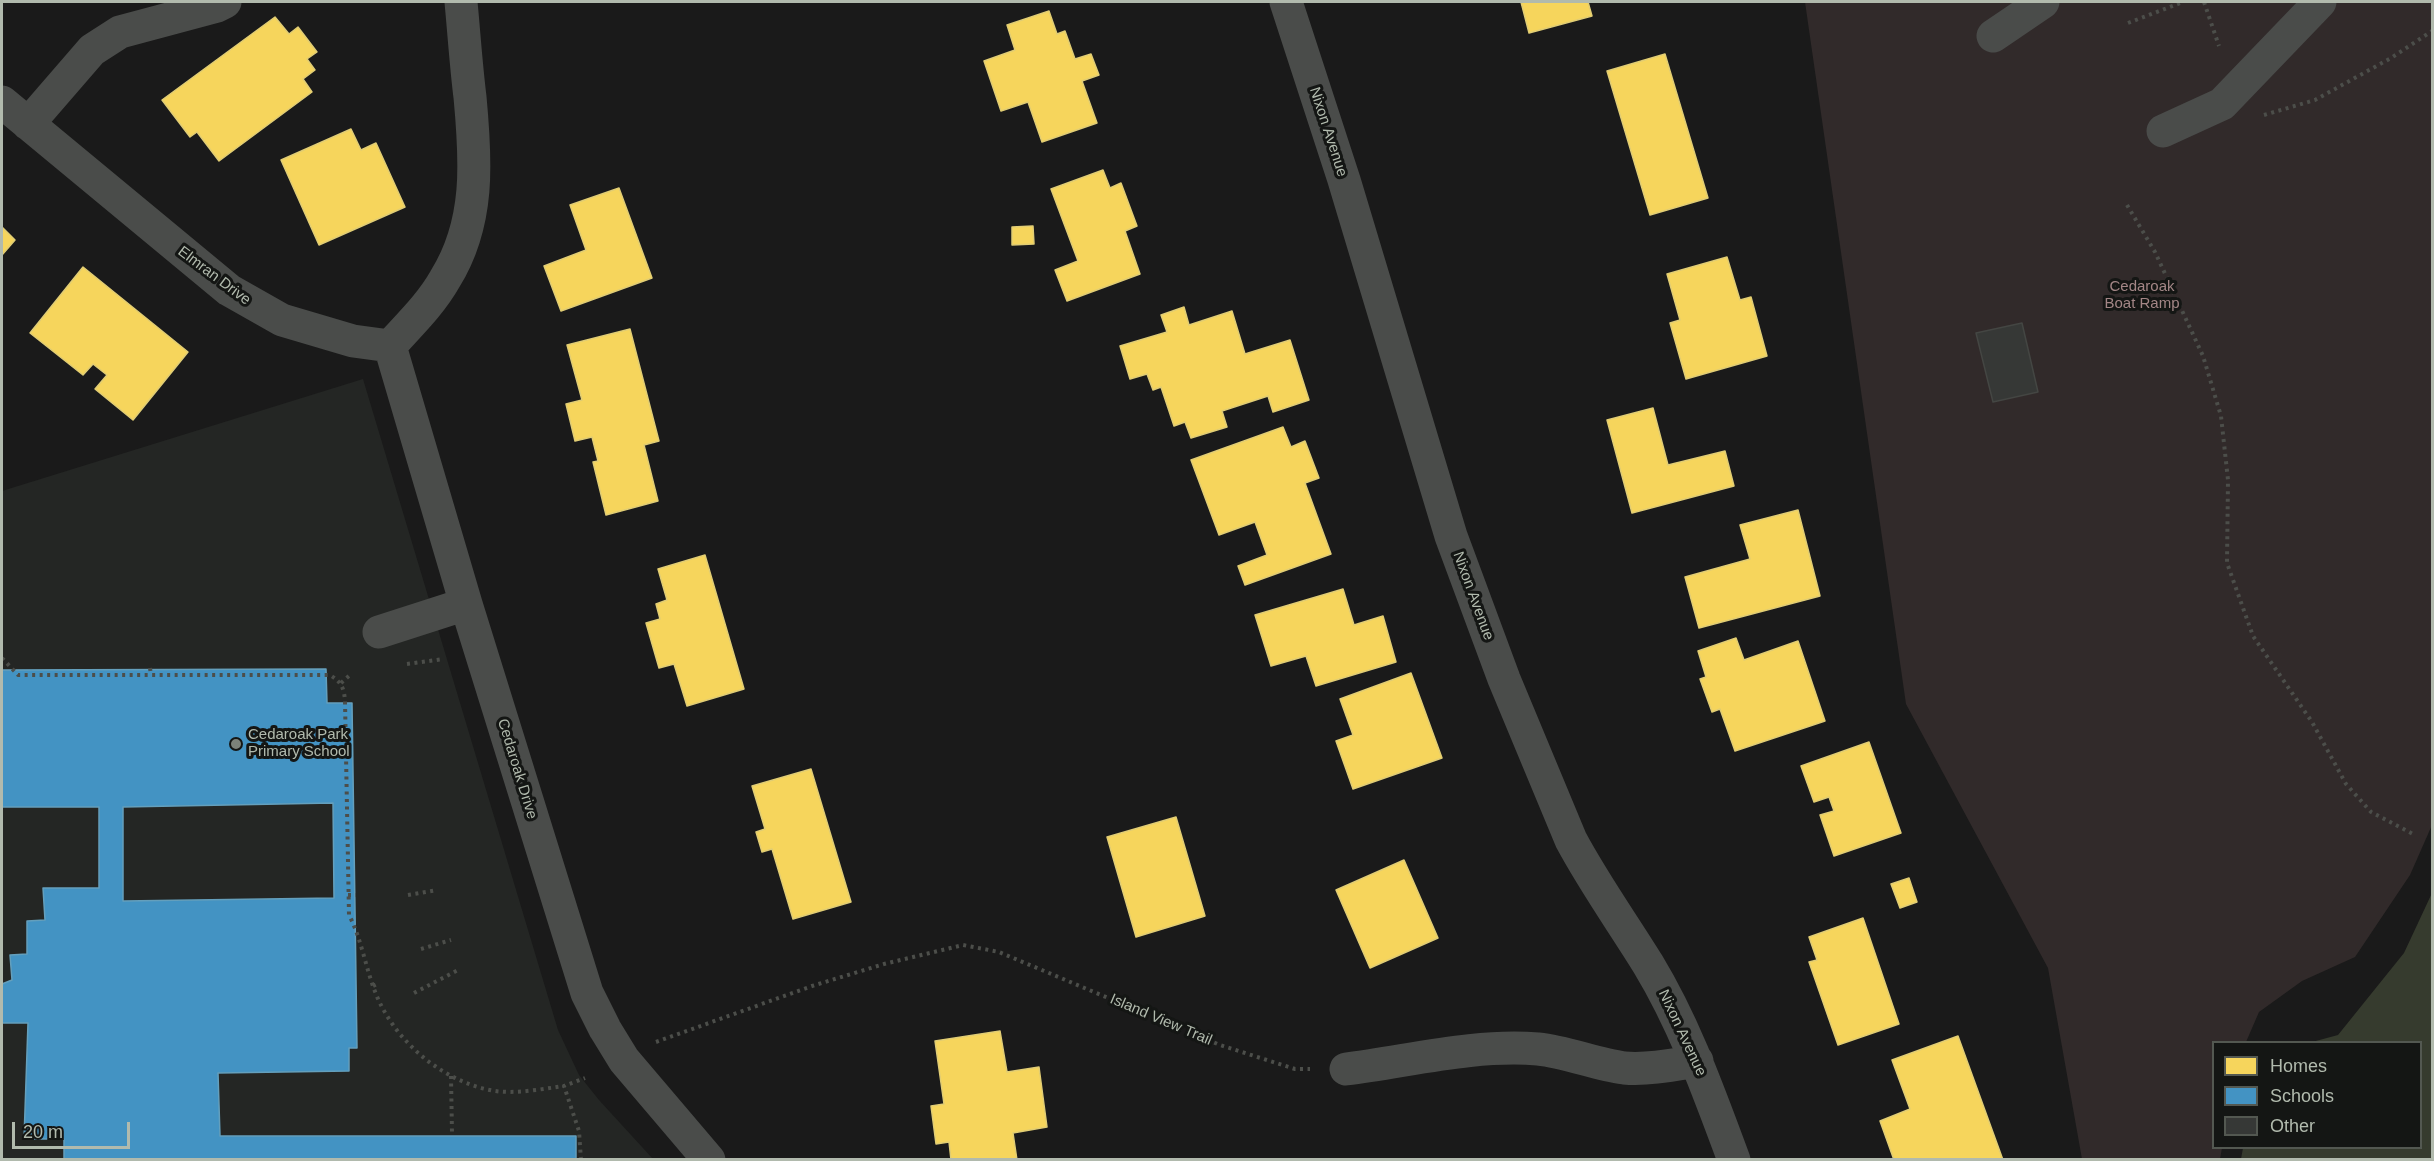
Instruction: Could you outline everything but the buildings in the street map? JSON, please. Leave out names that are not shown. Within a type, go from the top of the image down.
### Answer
[{"type":"street","points":[[28,124],[92,50],[120,32],[225,2]]},
{"type":"street","points":[[390,346],[445,280],[460,251],[470,217],[474,180],[474,140],[460,2]]},
{"type":"street","name":"Nixon Avenue","points":[[1286,2],[1344,180],[1422,445],[1451,536],[1485,630],[1571,840],[1587,870],[1648,964],[1678,1020],[1697,1061],[1734,1160]]},
{"type":"street","points":[[1993,36],[2043,2]]},
{"type":"street","points":[[2163,131],[2222,104],[2320,2]]},
{"type":"street","name":"Elmran Drive","points":[[2,102],[186,256],[229,290],[257,308],[316,332],[353,341],[390,346]]},
{"type":"street","name":"Cedaroak Drive","points":[[390,346],[466,604],[587,993],[624,1060],[709,1160]]},
{"type":"street","points":[[379,632],[466,604]]},
{"type":"street","points":[[1346,1069],[1396,1063],[1431,1055],[1498,1048],[1540,1049],[1625,1068],[1660,1067],[1697,1061]]},
{"type":"path","points":[[2128,23],[2182,2]]},
{"type":"path","points":[[2204,2],[2220,46]]},
{"type":"path","points":[[2222,104],[2239,119],[2253,118],[2315,100],[2391,58],[2433,31]]},
{"type":"path","points":[[2127,205],[2155,252],[2203,356],[2221,416],[2228,480],[2227,563],[2253,636],[2312,722],[2346,784],[2372,812],[2413,834]]},
{"type":"path","points":[[2,658],[18,675],[330,675],[341,683],[345,700],[349,915],[357,930],[379,1003],[398,1034],[421,1055],[451,1076],[473,1086],[497,1091],[521,1091],[564,1086],[585,1078]]},
{"type":"path","points":[[403,665],[448,658]]},
{"type":"path","points":[[150,668],[151,675]]},
{"type":"path","points":[[341,683],[350,675]]},
{"type":"path","points":[[408,895],[437,890]]},
{"type":"path","points":[[348,895],[356,895]]},
{"type":"path","points":[[421,949],[451,940]]},
{"type":"path","name":"Island View Trail","points":[[653,1043],[812,986],[884,964],[963,945],[999,952],[1220,1046],[1295,1069],[1346,1069]]},
{"type":"path","points":[[414,993],[460,969]]},
{"type":"path","points":[[373,986],[379,983]]},
{"type":"path","points":[[451,1076],[452,1132]]},
{"type":"path","points":[[564,1086],[579,1131],[581,1160]]},
{"type":"shaded area","name":"Cedaroak Park Primary School","points":[[363,379],[558,1030],[579,1075],[653,1159],[2,1160],[2,491]]},
{"type":"shaded area","points":[[2432,893],[2432,1159],[2241,1159],[2243,1149],[2422,1149],[2422,1041],[2316,1041],[2338,1035],[2404,953]]},
{"type":"green space","name":"Cedaroak Boat Ramp","points":[[1805,2],[2432,2],[2432,825],[2410,875],[2355,957],[2302,981],[2259,1012],[2246,1041],[2212,1041],[2212,1149],[2222,1149],[2220,1159],[2082,1159],[2048,968],[1906,704]]},
{"type":"place","name":"Cedaroak Park Primary School","points":[[236,744]]}]
